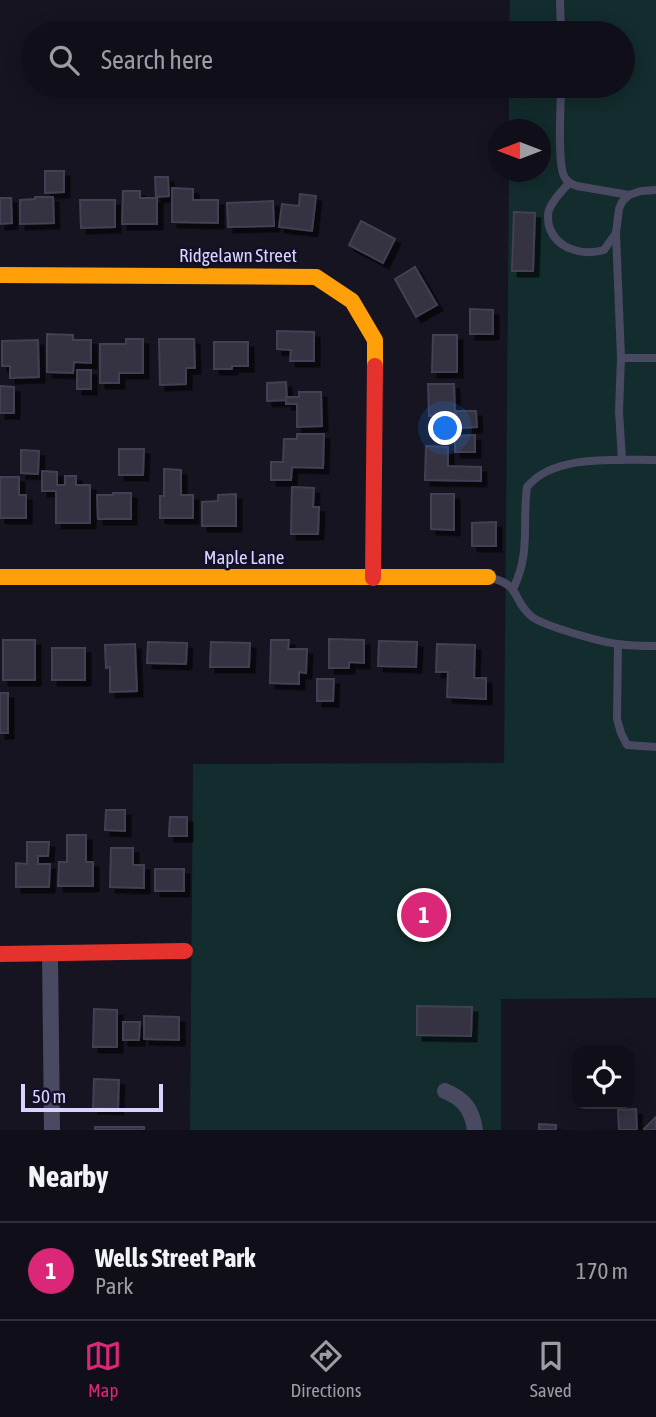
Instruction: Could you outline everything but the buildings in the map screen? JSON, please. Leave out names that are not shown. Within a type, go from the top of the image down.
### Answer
[{"type":"street","name":"Ridgelawn Street","points":[[0,275],[316,277],[352,301],[375,340],[373,578]]},
{"type":"street","name":"Maple Lane","points":[[0,577],[488,578]]},
{"type":"street","points":[[0,954],[185,951]]},
{"type":"street","points":[[50,953],[52,1130]]},
{"type":"street","points":[[445,1091],[460,1097],[470,1111],[475,1130]]},
{"type":"lane","points":[[561,0],[561,21]]},
{"type":"lane","points":[[561,98],[561,162],[565,178],[569,183],[629,195]]},
{"type":"lane","points":[[569,183],[553,201],[548,212],[551,233],[558,242],[583,253],[596,252],[604,250],[616,233]]},
{"type":"lane","points":[[622,460],[616,233],[619,209],[629,195],[656,190]]},
{"type":"lane","points":[[621,358],[656,358]]},
{"type":"lane","points":[[513,589],[523,564],[527,487],[533,480],[541,473],[554,468],[583,461],[656,460]]},
{"type":"lane","points":[[488,578],[502,580],[513,589],[528,615],[536,620],[618,644],[656,646]]},
{"type":"lane","points":[[618,644],[617,719],[621,733],[627,744],[656,747]]},
{"type":"green space","points":[[510,0],[656,0],[656,998],[501,999],[501,1130],[190,1130],[193,764],[504,763],[509,182],[551,182],[551,119],[509,119],[509,98],[635,98],[635,21],[509,21]]},
{"type":"traffic: slow","points":[[0,275],[316,277],[352,301],[375,340],[375,366]]},
{"type":"traffic: slow","points":[[0,577],[488,577]]},
{"type":"traffic: jam","points":[[373,578],[375,366]]},
{"type":"traffic: jam","points":[[0,954],[185,951]]},
{"type":"place","name":"Wells Street Park","points":[[424,915]]}]
